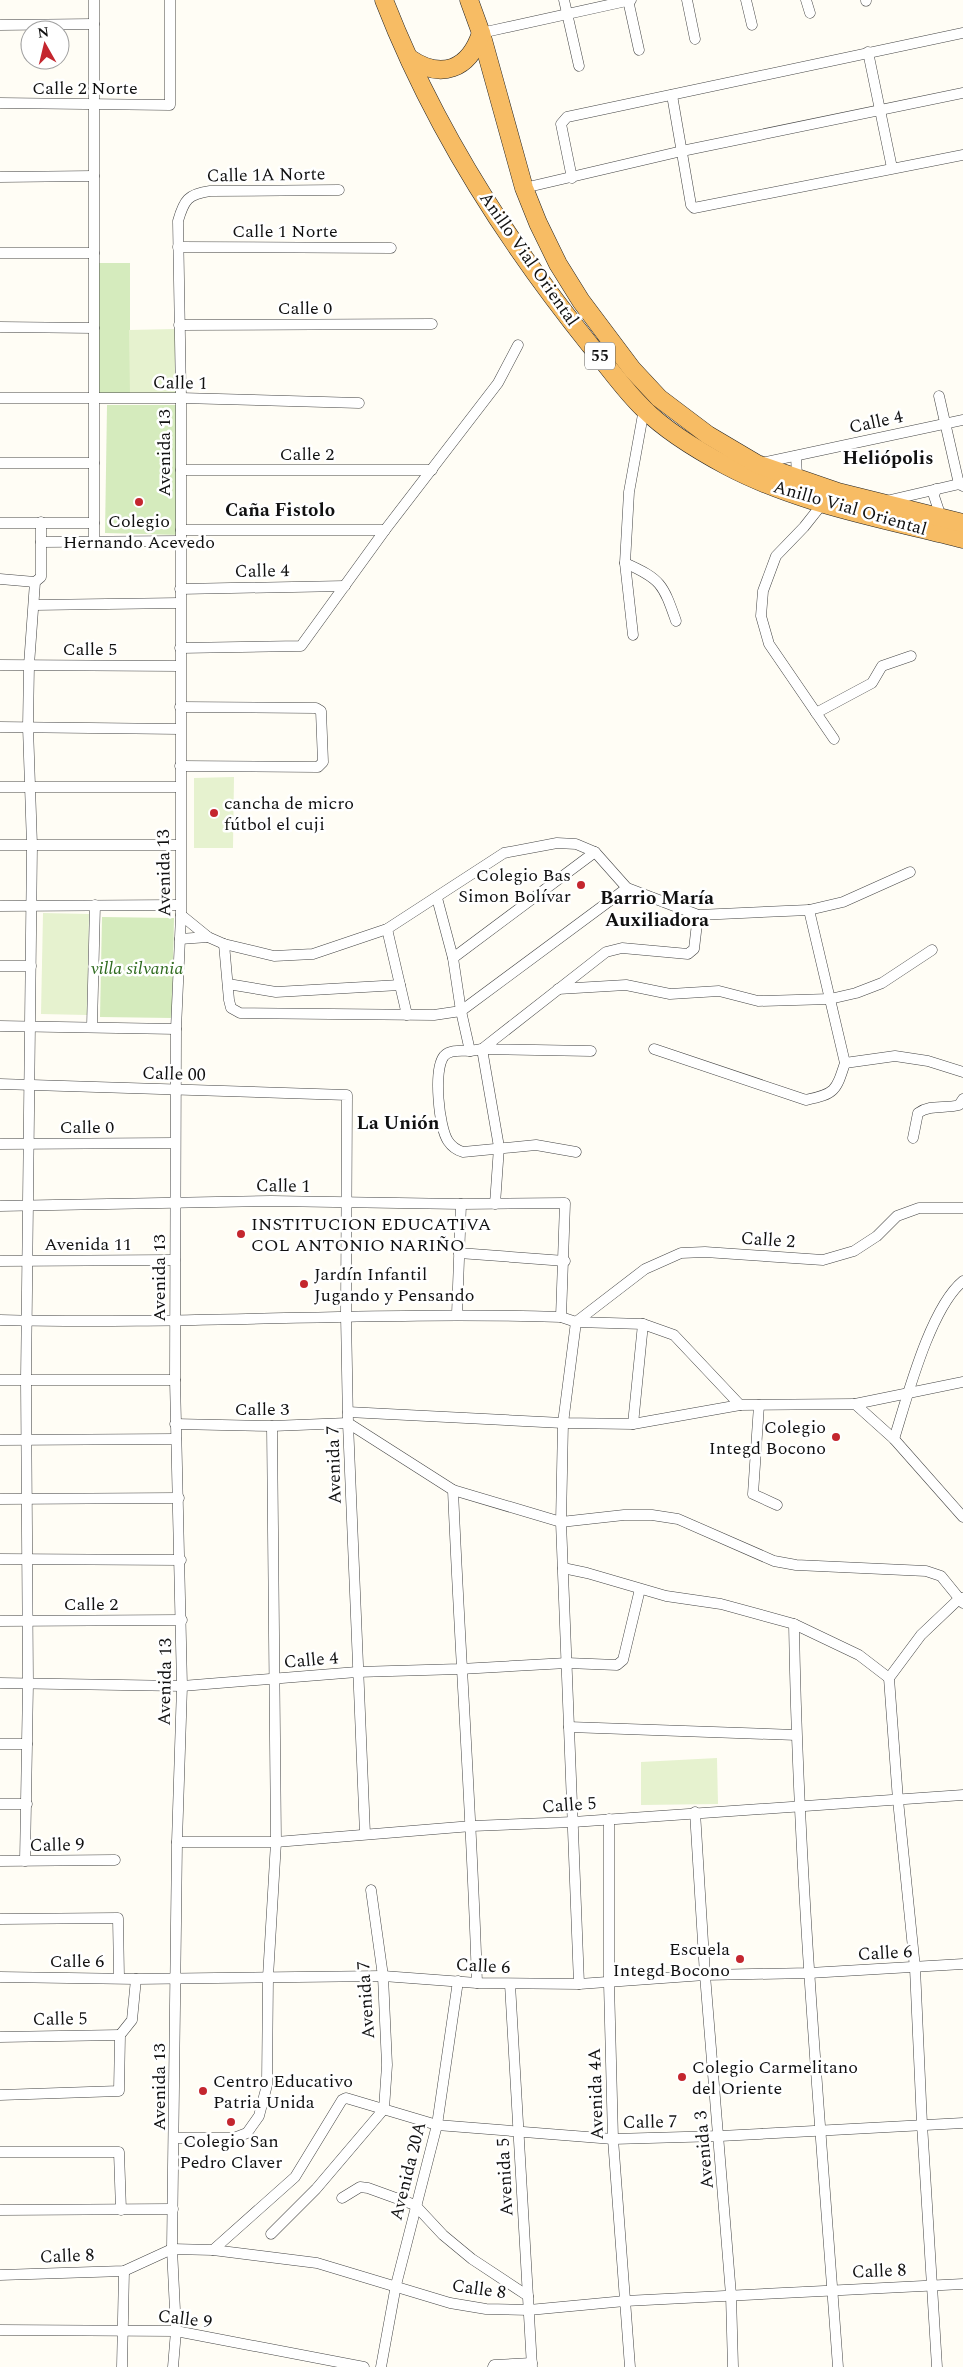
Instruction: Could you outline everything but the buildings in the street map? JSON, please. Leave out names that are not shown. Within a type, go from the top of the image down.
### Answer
[{"type":"highway","name":"Anillo Vial Oriental","points":[[384,0],[409,58],[448,139],[528,262],[566,315],[644,409],[694,447],[777,490],[963,539]]},
{"type":"highway","name":"Anillo Vial Oriental","points":[[469,0],[481,33],[524,188],[538,223],[558,264],[581,301],[632,369],[659,398],[708,435],[758,464],[838,492],[963,523]]},
{"type":"highway","points":[[409,58],[422,67],[437,70],[453,68],[466,60],[476,48],[481,33]]},
{"type":"street","points":[[94,0],[94,541]]},
{"type":"street","name":"Calle 2 Norte","points":[[0,103],[170,104],[170,0]]},
{"type":"street","points":[[564,0],[579,66]]},
{"type":"street","points":[[481,33],[629,0],[639,50]]},
{"type":"street","points":[[687,0],[695,40]]},
{"type":"street","points":[[746,0],[752,25]]},
{"type":"street","points":[[806,0],[810,13]]},
{"type":"street","points":[[0,25],[94,24]]},
{"type":"street","points":[[572,178],[561,124],[567,117],[963,33]]},
{"type":"street","points":[[868,52],[892,168]]},
{"type":"street","points":[[524,188],[682,151],[963,93]]},
{"type":"street","points":[[672,95],[691,205],[694,208],[963,155]]},
{"type":"street","points":[[0,176],[94,176]]},
{"type":"street","name":"Calle 1A Norte","points":[[194,194],[210,191],[340,190]]},
{"type":"street","name":"Avenida 13","points":[[173,2367],[176,2331],[172,2248],[175,2138],[177,1842],[182,1686],[181,1560],[175,1424],[176,1029],[180,939],[181,398],[178,221],[183,205],[194,194]]},
{"type":"street","name":"Calle 1 Norte","points":[[178,247],[392,248]]},
{"type":"street","points":[[0,253],[94,253]]},
{"type":"street","name":"Calle 0","points":[[179,325],[432,324]]},
{"type":"street","points":[[0,327],[94,328]]},
{"type":"street","points":[[180,648],[301,646],[385,530],[498,383],[518,345]]},
{"type":"street","points":[[881,502],[962,484],[939,396]]},
{"type":"street","name":"Calle 1","points":[[0,398],[181,398],[359,403]]},
{"type":"street","points":[[633,635],[625,563],[629,492],[644,409]]},
{"type":"street","name":"Calle 4","points":[[758,464],[963,420]]},
{"type":"street","points":[[796,456],[797,478]]},
{"type":"street","points":[[0,463],[94,463]]},
{"type":"street","name":"Calle 2","points":[[181,470],[432,470]]},
{"type":"street","points":[[936,489],[934,496],[941,517]]},
{"type":"street","points":[[823,503],[804,527],[776,556],[763,591],[761,616],[769,644],[834,739]]},
{"type":"street","points":[[25,1861],[28,1684],[26,1321],[30,1143],[32,845],[28,727],[29,665],[35,582],[40,577],[41,522]]},
{"type":"street","points":[[0,523],[94,522]]},
{"type":"street","points":[[181,530],[385,530]]},
{"type":"street","points":[[41,542],[180,541]]},
{"type":"street","points":[[625,563],[647,573],[665,589],[676,621]]},
{"type":"street","points":[[0,579],[35,582]]},
{"type":"street","name":"Calle 4","points":[[180,589],[345,586]]},
{"type":"street","points":[[34,605],[180,604]]},
{"type":"street","points":[[816,713],[872,683],[882,666],[911,656]]},
{"type":"street","name":"Calle 5","points":[[0,665],[180,666]]},
{"type":"street","points":[[180,707],[316,708],[321,711],[323,762],[318,767],[180,766]]},
{"type":"street","points":[[0,727],[180,729]]},
{"type":"street","points":[[0,787],[180,787]]},
{"type":"street","points":[[0,906],[95,906],[180,910],[208,937],[224,944],[274,956],[313,954],[387,929],[504,853],[557,843],[576,844],[595,852],[627,888],[698,915],[809,910],[843,902],[910,872]]},
{"type":"street","points":[[0,845],[179,845]]},
{"type":"street","points":[[453,958],[595,852]]},
{"type":"street","points":[[224,944],[231,1008],[240,1012],[434,1015],[461,1011],[627,888]]},
{"type":"street","points":[[437,898],[453,958],[461,1011],[470,1051]]},
{"type":"street","points":[[92,1026],[95,906]]},
{"type":"street","points":[[654,1049],[806,1100],[828,1096],[839,1083],[845,1064],[809,910]]},
{"type":"street","points":[[482,1049],[606,952],[622,948],[688,954],[694,949],[698,915]]},
{"type":"street","points":[[387,929],[407,1015]]},
{"type":"street","points":[[180,939],[208,937]]},
{"type":"street","points":[[558,989],[626,984],[670,994],[719,991],[758,1001],[830,999],[856,993],[882,983],[932,950]]},
{"type":"street","points":[[0,966],[31,966]]},
{"type":"street","points":[[228,984],[276,992],[400,985]]},
{"type":"street","points":[[0,1026],[92,1026],[176,1029]]},
{"type":"street","points":[[482,1049],[498,1147],[495,1204]]},
{"type":"street","points":[[576,1152],[536,1145],[498,1147],[463,1152],[454,1149],[446,1139],[440,1111],[438,1077],[444,1057],[452,1051],[482,1049],[591,1051]]},
{"type":"street","points":[[845,1064],[895,1056],[928,1061],[963,1072]]},
{"type":"street","name":"Calle 00","points":[[0,1084],[347,1095]]},
{"type":"street","name":"Avenida 7","points":[[347,1095],[346,1316],[348,1423],[365,1834]]},
{"type":"street","points":[[913,1138],[918,1113],[931,1106],[944,1109],[959,1105],[963,1099]]},
{"type":"street","name":"Calle 0","points":[[0,1144],[175,1143]]},
{"type":"street","name":"Calle 1","points":[[0,1206],[271,1201],[461,1204],[565,1203],[564,1261]]},
{"type":"street","points":[[457,1314],[461,1204]]},
{"type":"street","name":"Calle 2","points":[[576,1322],[646,1269],[681,1254],[705,1252],[823,1260],[854,1251],[877,1236],[897,1216],[919,1208],[963,1208]]},
{"type":"street","points":[[458,1253],[564,1261],[561,1317]]},
{"type":"street","name":"Avenida 11","points":[[0,1261],[175,1260]]},
{"type":"street","points":[[894,1439],[930,1331],[955,1288],[963,1281]]},
{"type":"street","points":[[0,1320],[176,1320],[457,1314],[561,1317],[576,1322],[643,1324],[674,1335],[740,1405]]},
{"type":"street","points":[[576,1322],[564,1423],[561,1522],[579,1984]]},
{"type":"street","points":[[633,1424],[643,1324]]},
{"type":"street","points":[[0,1380],[175,1380]]},
{"type":"street","points":[[348,1412],[564,1423],[633,1424],[740,1405],[855,1404],[908,1395],[963,1382]]},
{"type":"street","points":[[855,1404],[894,1439],[963,1517]]},
{"type":"street","points":[[759,1405],[753,1494],[777,1505]]},
{"type":"street","points":[[348,1423],[453,1490],[561,1522],[624,1515],[652,1515],[678,1519],[774,1561],[796,1565],[926,1570],[941,1576],[962,1600],[922,1635],[890,1678],[898,1800],[915,1968],[922,2124],[937,2367]]},
{"type":"street","name":"Calle 3","points":[[175,1424],[272,1426],[348,1423]]},
{"type":"street","points":[[175,2138],[234,2138],[247,2133],[259,2116],[267,2085],[268,1977],[276,1842],[272,1426]]},
{"type":"street","points":[[0,1440],[176,1439]]},
{"type":"street","points":[[453,1490],[460,1670],[472,1826],[477,1983]]},
{"type":"street","points":[[0,1499],[179,1498]]},
{"type":"street","points":[[0,1558],[181,1560]]},
{"type":"street","points":[[563,1568],[666,1596],[721,1604],[794,1624],[859,1655],[890,1678]]},
{"type":"street","name":"Calle 4","points":[[0,1684],[182,1686],[357,1672],[460,1670],[567,1662],[617,1665],[623,1660],[640,1589]]},
{"type":"street","name":"Calle 2","points":[[0,1621],[182,1620]]},
{"type":"street","points":[[794,1624],[796,1736],[809,1973],[838,2367]]},
{"type":"street","points":[[569,1727],[796,1736]]},
{"type":"street","points":[[0,1744],[27,1744]]},
{"type":"street","name":"Calle 5","points":[[177,1842],[276,1842],[472,1826],[573,1822],[695,1812],[963,1795]]},
{"type":"street","points":[[0,1804],[27,1804]]},
{"type":"street","name":"Avenida 3","points":[[695,1812],[705,1975],[720,2136],[731,2295],[733,2367]]},
{"type":"street","name":"Avenida 4A","points":[[609,1819],[609,1983],[613,2139],[630,2367]]},
{"type":"street","name":"Calle 9","points":[[0,1861],[115,1860]]},
{"type":"street","name":"Avenida 7","points":[[370,1890],[383,1976],[387,2065],[384,2109]]},
{"type":"street","points":[[0,1919],[118,1918],[120,1978]]},
{"type":"street","name":"Calle 6","points":[[0,1978],[176,1979],[383,1976],[477,1983],[579,1984],[705,1975],[809,1973],[963,1964]]},
{"type":"street","points":[[0,2095],[119,2091],[120,2035],[132,2020],[136,1979]]},
{"type":"street","name":"Avenida 20A","points":[[380,2367],[396,2285],[437,2125],[458,1981]]},
{"type":"street","name":"Avenida 5","points":[[510,1984],[532,2365]]},
{"type":"street","name":"Calle 5","points":[[0,2037],[120,2035]]},
{"type":"street","name":"Calle 7","points":[[213,2250],[294,2177],[342,2100],[346,2098],[437,2125],[613,2139],[720,2136],[963,2123]]},
{"type":"street","points":[[271,2234],[316,2189],[384,2109]]},
{"type":"street","points":[[0,2152],[120,2152],[121,2210]]},
{"type":"street","points":[[342,2198],[360,2187],[368,2188],[415,2205],[443,2235],[472,2259],[528,2296]]},
{"type":"street","points":[[0,2210],[173,2210]]},
{"type":"street","name":"Calle 8","points":[[0,2275],[124,2271],[172,2248],[213,2250],[317,2263],[396,2285],[450,2303],[486,2309],[529,2310],[731,2295],[963,2284]]},
{"type":"street","points":[[122,2367],[124,2271]]},
{"type":"street","name":"Calle 9","points":[[0,2330],[176,2331],[364,2367]]},
{"type":"street","points":[[493,2367],[494,2365],[532,2365]]},
{"type":"green space","points":[[99,263],[130,263],[130,395],[99,395]]},
{"type":"green space","points":[[175,329],[176,395],[130,395],[129,330]]},
{"type":"green space","points":[[107,405],[177,405],[180,535],[105,533]]},
{"type":"green space","name":"cancha de micro fútbol el cuji","points":[[234,777],[233,848],[194,848],[194,778]]},
{"type":"green space","points":[[43,913],[89,914],[87,1015],[41,1014]]},
{"type":"green space","name":"villa silvania","points":[[102,917],[174,918],[172,1018],[100,1017]]},
{"type":"green space","points":[[717,1758],[718,1804],[641,1805],[641,1762]]},
{"type":"place","name":"Colegio Hernando Acevedo","points":[[139,502]]},
{"type":"place","name":"cancha de micro fútbol el cuji","points":[[214,813]]},
{"type":"place","name":"Colegio Bas Simon Bolívar","points":[[581,885]]},
{"type":"place","name":"INSTITUCION EDUCATIVA COL ANTONIO NARIÑO","points":[[241,1234]]},
{"type":"place","name":"Jardín Infantil Jugando y Pensando","points":[[304,1284]]},
{"type":"place","name":"Colegio Integd Bocono","points":[[836,1437]]},
{"type":"place","name":"Escuela Integd Bocono","points":[[740,1959]]},
{"type":"place","name":"Colegio Carmelitano del Oriente","points":[[682,2077]]},
{"type":"place","name":"Centro Educativo Patria Unida","points":[[203,2091]]},
{"type":"place","name":"Colegio San Pedro Claver","points":[[231,2122]]},
{"type":"district","name":"Heliópolis","points":[[888,458]]},
{"type":"district","name":"Caña Fistolo","points":[[280,510]]},
{"type":"district","name":"Barrio María Auxiliadora","points":[[657,909]]},
{"type":"district","name":"La Unión","points":[[398,1123]]}]
